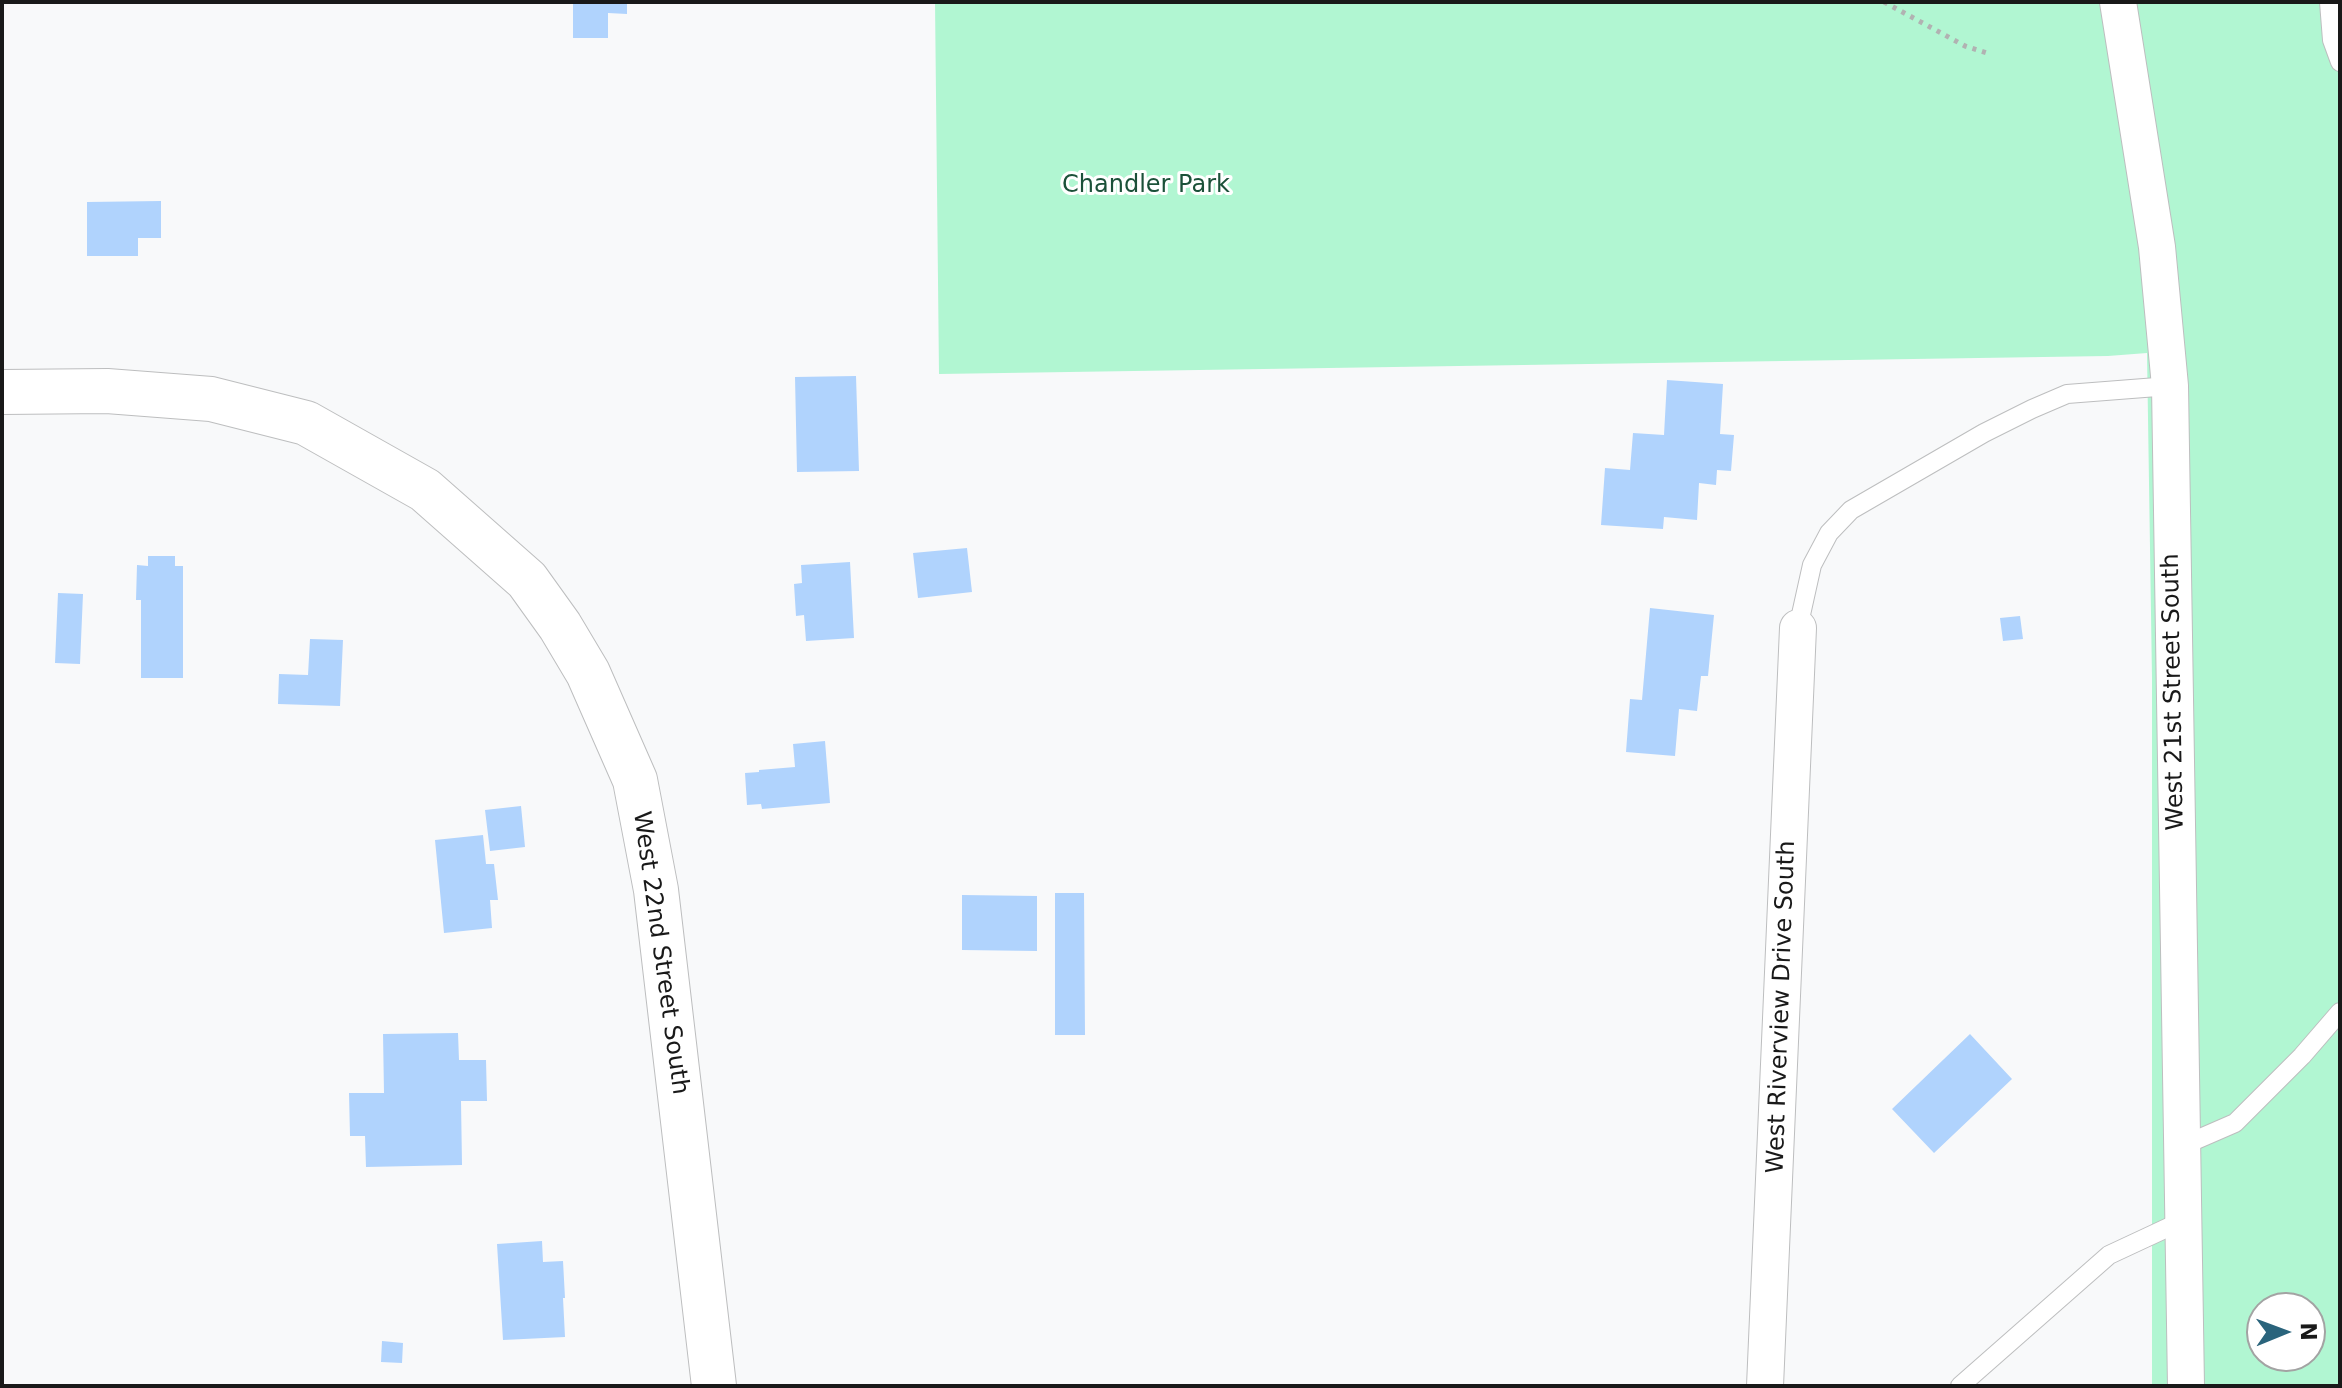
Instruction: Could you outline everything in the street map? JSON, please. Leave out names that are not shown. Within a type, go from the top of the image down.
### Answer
[{"type":"street","name":"West 21st Street South","points":[[2118,2],[2157,247],[2170,386],[2186,1386]]},
{"type":"street","name":"West 22nd Street South","points":[[2,392],[107,391],[211,399],[306,423],[425,490],[527,580],[560,626],[588,673],[635,780],[656,890],[714,1386]]},
{"type":"street","name":"West Riverview Drive South","points":[[1765,1386],[1798,628]]},
{"type":"lane","points":[[2329,2],[2332,40],[2340,62]]},
{"type":"lane","points":[[1798,628],[1812,565],[1829,533],[1851,510],[1984,433],[2067,394],[2170,386]]},
{"type":"lane","points":[[2182,1146],[2235,1123],[2302,1056],[2340,1012]]},
{"type":"lane","points":[[1960,1386],[2109,1255],[2184,1220]]},
{"type":"path","points":[[1884,2],[1965,46],[1990,54]]},
{"type":"green space","name":"Chandler Park","points":[[935,2],[2340,2],[2340,1386],[2152,1386],[2152,678],[2147,353],[939,374]]},
{"type":"building","points":[[573,2],[627,2],[627,14],[608,13],[608,38],[573,38]]},
{"type":"building","points":[[161,201],[161,238],[138,238],[138,256],[87,256],[87,202]]},
{"type":"building","points":[[856,376],[859,471],[797,472],[795,377]]},
{"type":"building","points":[[1667,380],[1723,384],[1720,434],[1734,435],[1731,471],[1717,470],[1716,485],[1699,483],[1697,520],[1664,517],[1663,529],[1601,525],[1605,468],[1630,470],[1633,433],[1664,435]]},
{"type":"building","points":[[967,548],[972,592],[918,598],[913,553]]},
{"type":"building","points":[[148,556],[175,556],[175,566],[183,566],[183,678],[141,678],[141,600],[136,600],[137,565],[148,566]]},
{"type":"building","points":[[850,562],[854,638],[806,641],[804,615],[796,616],[794,584],[802,583],[801,565]]},
{"type":"building","points":[[58,593],[83,594],[80,664],[55,663]]},
{"type":"building","points":[[1650,608],[1714,615],[1708,676],[1701,676],[1697,711],[1679,709],[1675,756],[1626,752],[1630,699],[1642,700]]},
{"type":"building","points":[[2020,616],[2023,639],[2003,641],[2000,618]]},
{"type":"building","points":[[310,639],[343,640],[340,706],[278,704],[279,674],[308,675]]},
{"type":"building","points":[[825,741],[830,803],[762,809],[761,804],[747,805],[745,773],[795,767],[793,744]]},
{"type":"building","points":[[521,806],[525,847],[490,851],[485,810]]},
{"type":"building","points":[[483,835],[486,864],[494,864],[498,900],[490,900],[492,928],[444,933],[435,840]]},
{"type":"building","points":[[1055,893],[1084,893],[1085,1035],[1055,1035]]},
{"type":"building","points":[[962,895],[1037,896],[1037,951],[962,950]]},
{"type":"building","points":[[458,1033],[459,1060],[486,1060],[487,1101],[461,1101],[462,1165],[366,1167],[365,1136],[350,1136],[349,1093],[384,1093],[383,1034]]},
{"type":"building","points":[[1970,1034],[2012,1079],[1934,1153],[1892,1109]]},
{"type":"building","points":[[542,1241],[543,1262],[563,1261],[565,1337],[503,1340],[497,1244]]},
{"type":"building","points":[[382,1341],[403,1343],[402,1363],[381,1362]]}]
